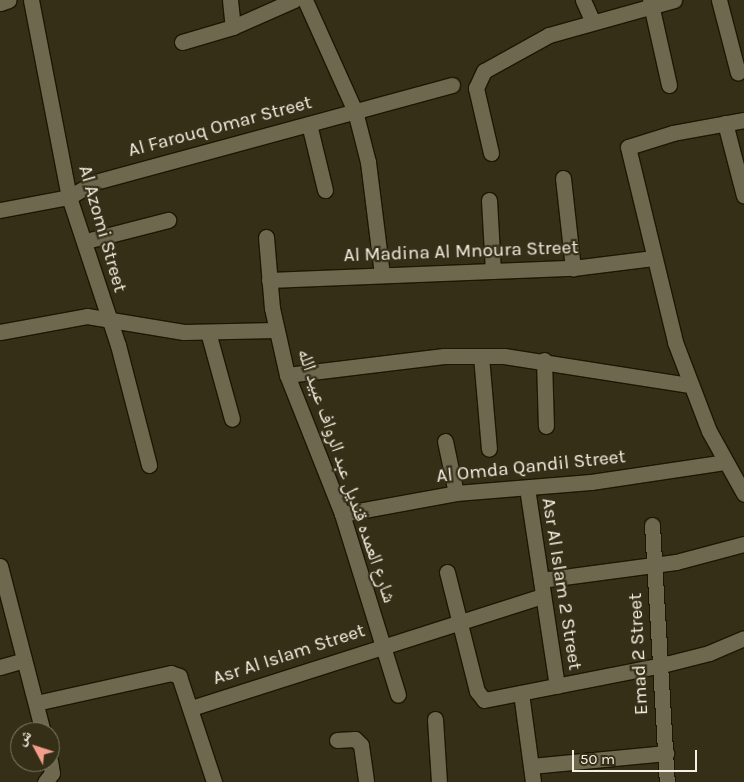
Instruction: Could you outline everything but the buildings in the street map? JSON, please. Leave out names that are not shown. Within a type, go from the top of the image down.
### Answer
[{"type":"street","points":[[0,3],[9,0]]},
{"type":"street","name":"Al Azomi Street","points":[[31,0],[69,197],[86,241],[107,319],[118,345],[148,465]]},
{"type":"street","points":[[230,0],[233,27]]},
{"type":"street","points":[[182,42],[233,27],[294,0]]},
{"type":"street","points":[[305,0],[355,111],[368,162],[382,275]]},
{"type":"street","points":[[583,0],[593,22]]},
{"type":"street","points":[[490,153],[478,79],[505,58],[550,35],[651,4],[674,0]]},
{"type":"street","points":[[719,0],[738,72]]},
{"type":"street","points":[[651,4],[669,85]]},
{"type":"street","name":"Al Farouq Omar Street","points":[[0,210],[69,197],[96,182],[452,85]]},
{"type":"street","points":[[744,120],[640,141],[628,148],[653,258],[690,384],[725,462],[744,494]]},
{"type":"street","points":[[726,123],[744,196]]},
{"type":"street","points":[[309,124],[325,190]]},
{"type":"street","points":[[563,178],[573,268]]},
{"type":"street","points":[[489,200],[493,271]]},
{"type":"street","points":[[86,241],[168,220]]},
{"type":"street","name":"شارع العمده قنديل عبد الرواف عبيد الله","points":[[266,237],[276,330],[287,375],[342,514],[398,695]]},
{"type":"street","name":"Al Madina Al Mnoura Street","points":[[270,280],[573,268],[653,258]]},
{"type":"street","points":[[0,332],[63,318],[107,319],[152,330],[208,332],[276,330]]},
{"type":"street","points":[[208,332],[232,419]]},
{"type":"street","points":[[287,375],[444,356],[481,356],[544,360],[690,384]]},
{"type":"street","points":[[481,356],[489,449]]},
{"type":"street","points":[[544,360],[546,426]]},
{"type":"street","points":[[445,441],[456,493]]},
{"type":"street","name":"Al Omda Qandil Street","points":[[342,514],[456,493],[526,488],[725,462]]},
{"type":"street","name":"Asr Al Islam 2 Street","points":[[526,488],[557,686]]},
{"type":"street","name":"Emad 2 Street","points":[[652,524],[658,666],[667,782]]},
{"type":"street","points":[[540,580],[654,564],[744,544]]},
{"type":"street","points":[[0,566],[5,616],[24,660],[41,722]]},
{"type":"street","points":[[447,572],[479,696],[490,700],[521,692],[658,666],[709,653],[744,638]]},
{"type":"street","name":"Asr Al Islam Street","points":[[191,708],[543,596]]},
{"type":"street","points":[[0,667],[24,660]]},
{"type":"street","points":[[36,703],[171,673],[184,684],[214,782]]},
{"type":"street","points":[[521,692],[534,782]]},
{"type":"street","points":[[435,719],[439,782]]},
{"type":"street","points":[[337,740],[355,739],[362,745],[366,782]]},
{"type":"street","points":[[531,766],[666,754]]}]
